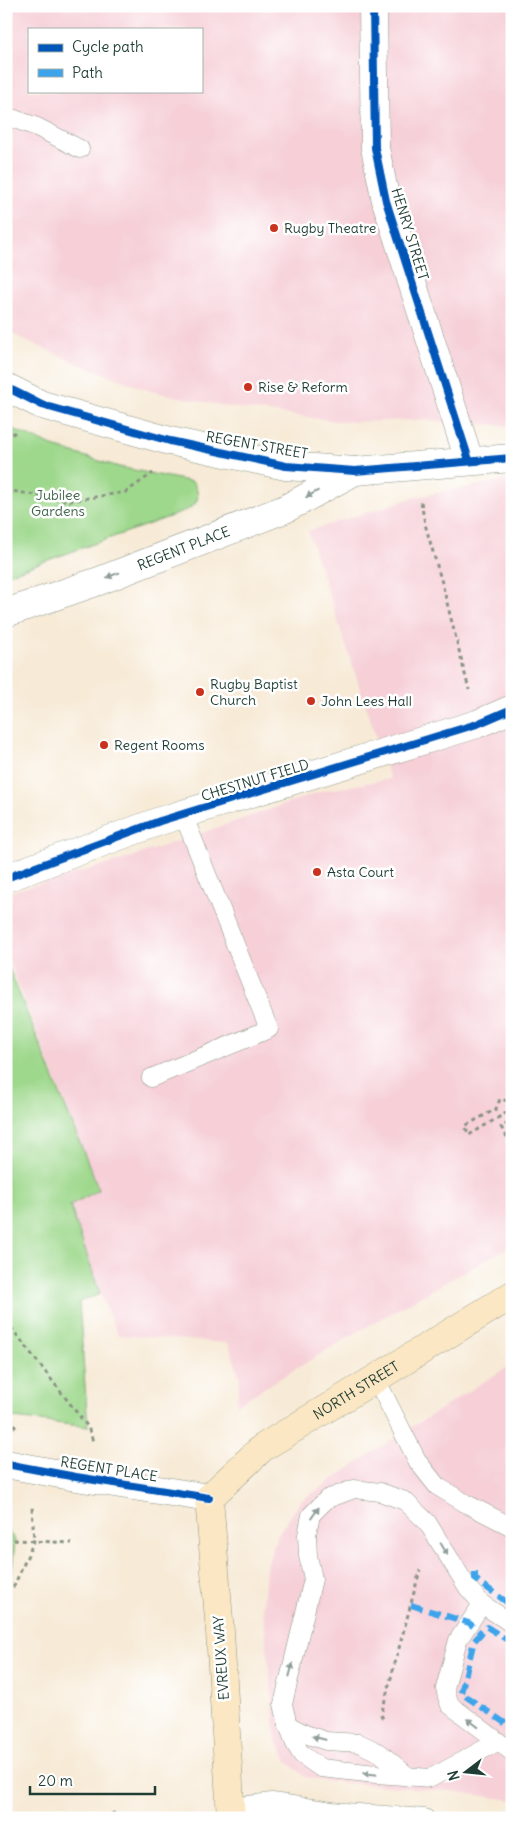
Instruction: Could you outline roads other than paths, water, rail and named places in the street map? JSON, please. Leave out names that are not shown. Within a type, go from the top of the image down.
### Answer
[{"type":"main road","name":"NORTH STREET","points":[[209,1498],[262,1448],[512,1295]]},
{"type":"main road","name":"EVREUX WAY","points":[[209,1498],[220,1632],[230,1812]]},
{"type":"street","name":"HENRY STREET","points":[[373,6],[375,148],[382,183],[469,460]]},
{"type":"street","name":"REGENT STREET","points":[[6,387],[42,405],[170,441],[286,466],[355,471],[414,467],[469,460],[512,458]]},
{"type":"street","name":"REGENT PLACE","points":[[6,612],[99,581],[285,509],[355,471]]},
{"type":"street","name":"CHESTNUT FIELD","points":[[6,878],[183,814],[477,724],[512,709]]},
{"type":"street","name":"REGENT PLACE","points":[[6,1464],[209,1498]]},
{"type":"lane","points":[[6,116],[37,127],[80,149]]},
{"type":"lane","points":[[151,1078],[269,1028],[183,814]]},
{"type":"lane","points":[[376,1379],[418,1462],[437,1486],[512,1527]]},
{"type":"lane","points":[[497,1742],[431,1778],[321,1768],[302,1755],[295,1744],[283,1704],[313,1579],[308,1556],[308,1535],[311,1515],[327,1499],[354,1489],[380,1492],[405,1501],[427,1522],[468,1588],[482,1604],[512,1624]]},
{"type":"lane","points":[[482,1604],[458,1640],[445,1688],[447,1698],[450,1705],[512,1752]]},
{"type":"lane","points":[[288,1725],[306,1734],[326,1740],[359,1743],[380,1753],[410,1777]]},
{"type":"lane","points":[[230,1812],[272,1802],[332,1812],[425,1818]]},
{"type":"place","name":"Rugby Theatre","points":[[274,228]]},
{"type":"place","name":"Rise & Reform","points":[[248,387]]},
{"type":"place","name":"Rugby Baptist Church","points":[[200,692]]},
{"type":"place","name":"John Lees Hall","points":[[311,701]]},
{"type":"place","name":"Regent Rooms","points":[[104,745]]},
{"type":"place","name":"Asta Court","points":[[317,872]]},
{"type":"park label","name":"Jubilee Gardens","points":[[58,504]]}]
